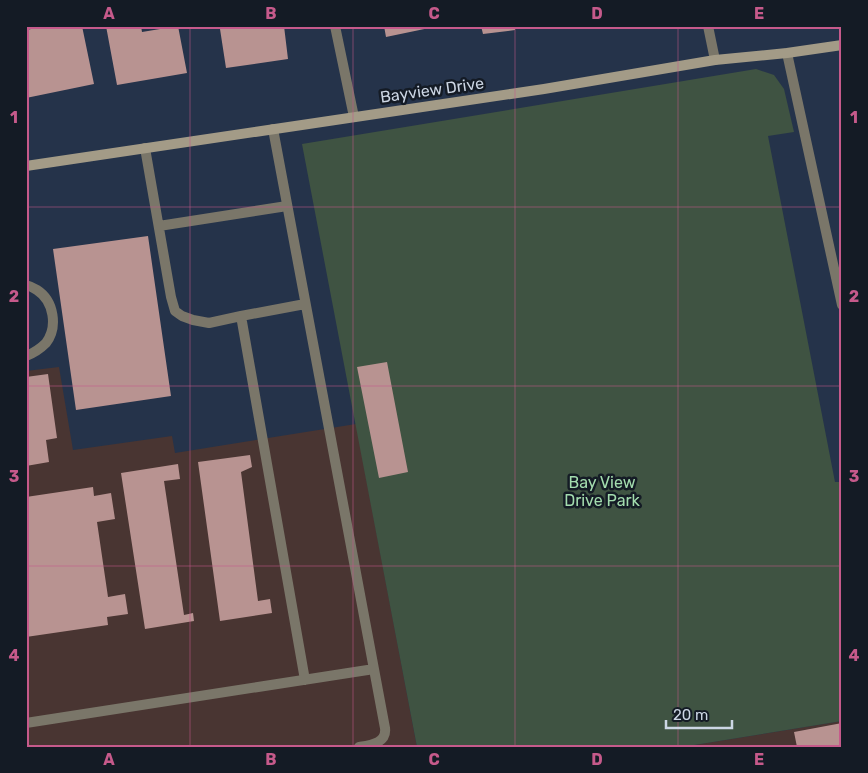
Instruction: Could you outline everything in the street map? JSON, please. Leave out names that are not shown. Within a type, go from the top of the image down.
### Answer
[{"type":"street","points":[[335,26],[354,117]]},
{"type":"street","points":[[708,26],[715,60]]},
{"type":"street","name":"Bayview Drive","points":[[26,166],[544,89],[715,60],[787,53],[842,44]]},
{"type":"street","points":[[787,53],[842,305]]},
{"type":"street","points":[[273,129],[386,733],[382,740],[359,747]]},
{"type":"street","points":[[145,148],[170,297],[175,311],[193,320],[209,323],[305,304]]},
{"type":"street","points":[[158,226],[287,206]]},
{"type":"street","points":[[26,285],[37,290],[47,300],[53,314],[52,328],[46,342],[36,352],[26,356]]},
{"type":"street","points":[[241,316],[305,680]]},
{"type":"street","points":[[26,723],[374,669]]},
{"type":"shaded area","points":[[59,367],[73,450],[172,436],[175,453],[356,424],[417,747],[26,747],[26,371]]},
{"type":"shaded area","points":[[842,721],[842,747],[682,747]]},
{"type":"green space","name":"Bay View Drive Park","points":[[756,69],[774,75],[784,89],[794,132],[768,136],[835,482],[842,482],[842,721],[682,747],[417,747],[302,144]]},
{"type":"building","points":[[46,26],[82,26],[94,84],[26,98],[26,30]]},
{"type":"building","points":[[106,26],[141,26],[142,32],[178,26],[187,73],[117,85]]},
{"type":"building","points":[[237,26],[284,26],[288,59],[226,68],[220,29]]},
{"type":"building","points":[[384,26],[434,26],[434,27],[386,37]]},
{"type":"building","points":[[481,26],[515,26],[515,30],[483,34]]},
{"type":"building","points":[[148,236],[171,396],[76,410],[53,249]]},
{"type":"building","points":[[387,362],[408,472],[379,478],[357,367]]},
{"type":"building","points":[[48,374],[57,438],[46,440],[49,462],[26,466],[26,377]]},
{"type":"building","points":[[250,455],[252,467],[241,472],[258,601],[270,599],[272,613],[220,621],[198,462]]},
{"type":"building","points":[[178,464],[180,479],[164,481],[184,615],[193,613],[194,621],[145,629],[121,473]]},
{"type":"building","points":[[93,487],[94,496],[111,493],[115,519],[97,522],[108,597],[125,594],[128,614],[107,617],[108,625],[26,637],[26,497]]},
{"type":"building","points":[[842,723],[842,747],[797,747],[794,732]]}]
